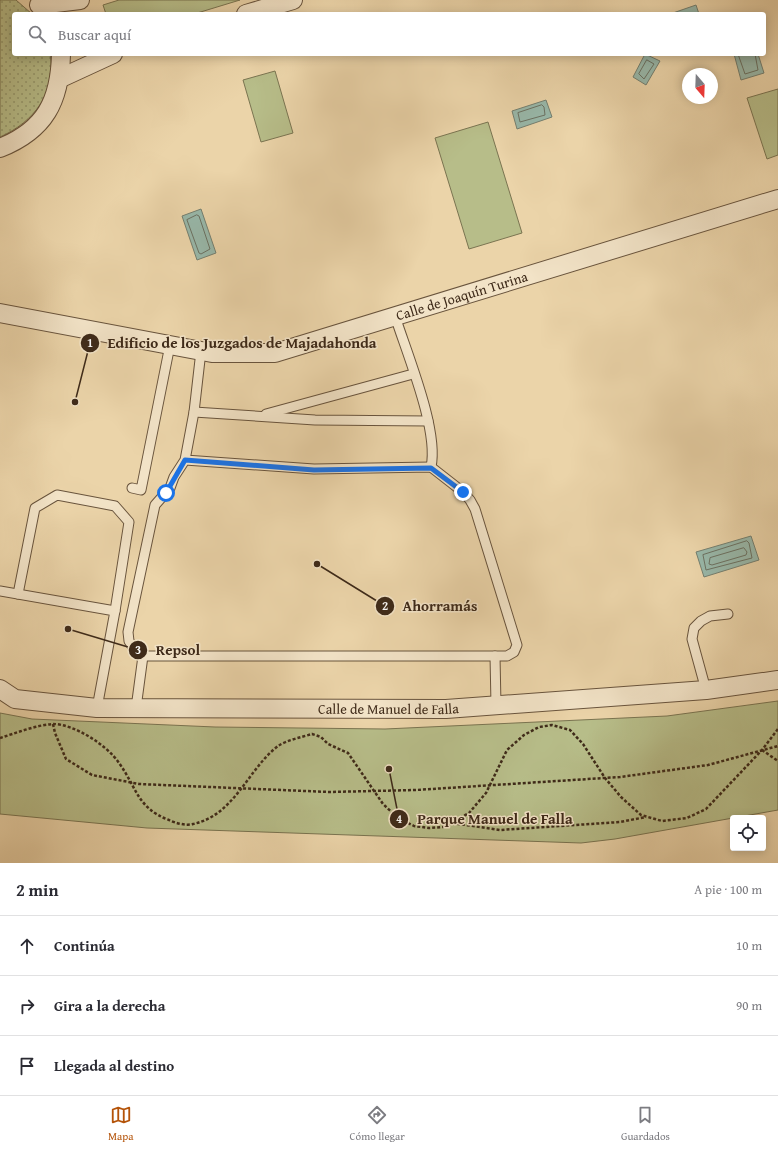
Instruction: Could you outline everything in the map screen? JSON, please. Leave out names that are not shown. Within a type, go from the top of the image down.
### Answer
[{"type":"street","points":[[39,6],[80,0]]},
{"type":"street","points":[[253,12],[293,0]]},
{"type":"street","points":[[0,148],[17,142],[38,125],[53,103],[60,78],[61,56]]},
{"type":"street","points":[[60,78],[109,56]]},
{"type":"street","name":"Calle de Joaquín Turina","points":[[0,313],[212,353],[275,353],[778,199]]},
{"type":"street","name":"Calle de Manuel de Falla","points":[[0,689],[15,699],[97,708],[446,709],[706,690],[778,680]]},
{"type":"lane","points":[[395,316],[428,421],[432,442],[431,468]]},
{"type":"lane","points":[[132,488],[141,490],[142,464],[170,345]]},
{"type":"lane","points":[[185,460],[314,470],[431,468],[463,492],[475,509],[517,645],[514,652],[507,656],[143,656],[135,651],[130,641],[128,632],[155,505],[170,488],[174,477],[185,460],[194,412],[201,350]]},
{"type":"lane","points":[[258,416],[414,374]]},
{"type":"lane","points":[[194,412],[315,420],[428,421]]},
{"type":"lane","points":[[18,594],[35,508],[57,495],[115,506],[129,522],[115,611],[97,708]]},
{"type":"lane","points":[[0,591],[115,611]]},
{"type":"lane","points":[[706,690],[692,639],[694,628],[701,621],[710,616],[728,614]]},
{"type":"lane","points":[[136,708],[143,656]]},
{"type":"lane","points":[[495,656],[496,705]]},
{"type":"path","points":[[49,703],[55,733],[66,759],[92,776],[130,783],[374,792],[490,786],[605,778],[708,765],[778,746]]},
{"type":"path","points":[[0,738],[53,724],[78,730],[100,744],[119,762],[143,804],[156,815],[173,822],[191,825],[206,820],[222,810],[243,788],[263,761],[279,745],[312,734],[321,737],[328,744],[348,753],[383,804],[398,818],[414,826],[429,828],[443,827],[469,813],[490,786],[507,750],[524,735],[539,727],[552,725],[570,730],[583,744],[605,778],[621,797],[641,815],[662,821],[687,818],[706,809],[762,750],[778,729]]},
{"type":"path","points":[[762,750],[778,761]]},
{"type":"path","points":[[452,823],[500,830],[620,822],[647,817]]},
{"type":"green space","points":[[0,0],[16,0],[30,12],[12,12],[12,56],[50,56],[50,81],[46,93],[33,114],[12,131],[0,137]]},
{"type":"green space","points":[[119,0],[240,0],[201,12],[105,12],[103,5]]},
{"type":"green space","points":[[275,71],[293,133],[261,142],[243,80]]},
{"type":"green space","points":[[778,89],[778,155],[767,159],[747,98]]},
{"type":"green space","points":[[488,122],[522,233],[469,249],[435,138]]},
{"type":"green space","points":[[778,701],[778,810],[750,815],[730,815],[730,819],[615,839],[581,843],[147,828],[0,814],[0,713],[32,719],[215,727],[385,729],[667,716]]},
{"type":"water","points":[[696,5],[698,12],[676,12]]},
{"type":"water","points":[[644,56],[649,56],[660,61],[646,85],[633,77]]},
{"type":"water","points":[[735,56],[759,56],[764,73],[741,80]]},
{"type":"water","points":[[546,100],[552,117],[517,129],[512,111]]},
{"type":"water","points":[[201,209],[216,253],[197,260],[182,216]]},
{"type":"water","points":[[751,536],[759,560],[704,577],[696,552]]},
{"type":"place","name":"Edificio de los Juzgados de Majadahonda","points":[[75,402]]},
{"type":"place","name":"Ahorramás","points":[[317,564]]},
{"type":"place","name":"Repsol","points":[[68,629]]},
{"type":"place","name":"Parque Manuel de Falla","points":[[389,769]]},
{"type":"route","points":[[166,493],[185,460],[314,470],[431,468],[455,488],[463,492]]}]
